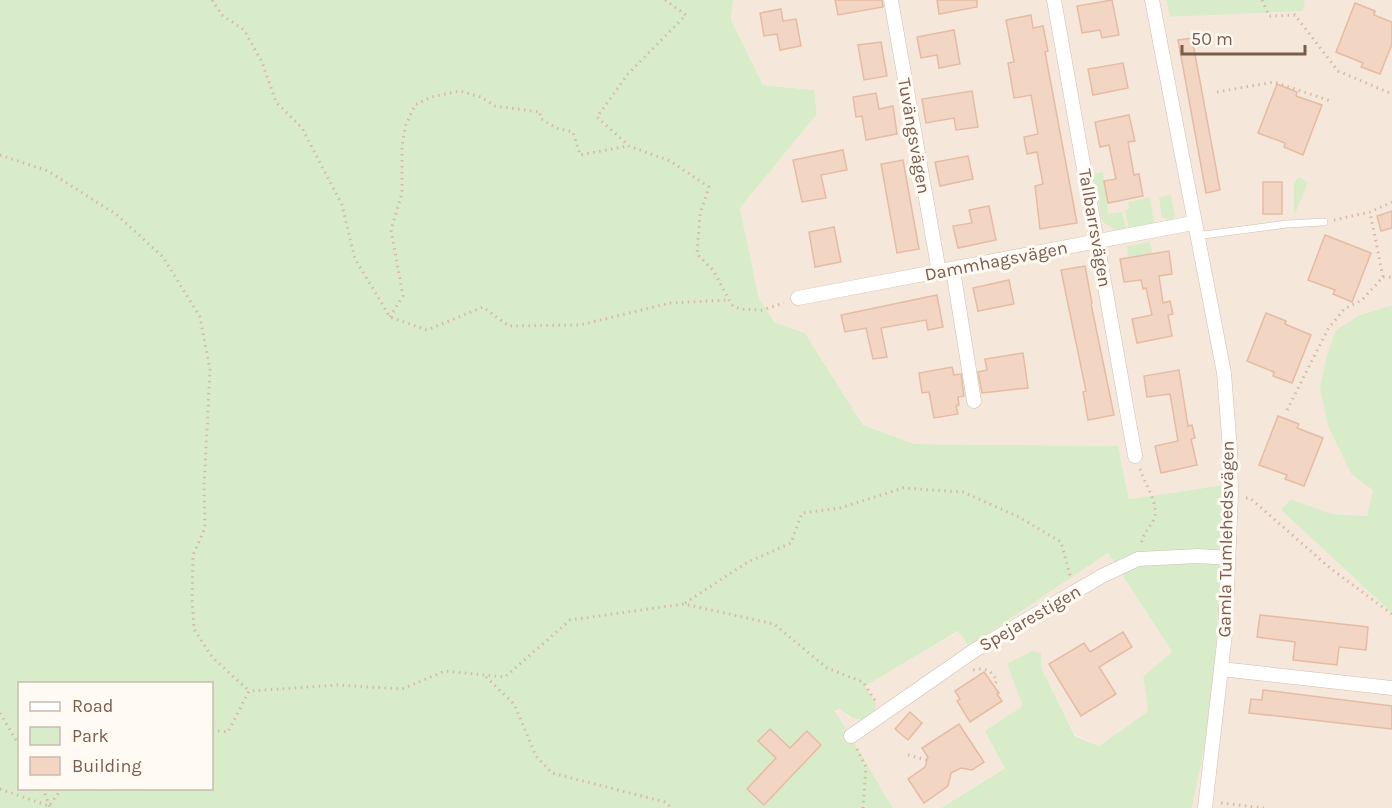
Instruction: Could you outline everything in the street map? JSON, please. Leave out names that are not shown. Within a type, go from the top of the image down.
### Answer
[{"type":"street","name":"Tuvängsvägen","points":[[891,0],[974,401]]},
{"type":"street","name":"Tallbarrsvägen","points":[[1054,0],[1135,456]]},
{"type":"street","name":"Gamla Tumlehedsvägen","points":[[1152,0],[1224,373],[1231,495],[1226,634],[1205,805]]},
{"type":"street","name":"Dammhagsvägen","points":[[798,298],[1098,242],[1195,229]]},
{"type":"street","name":"Spejarestigen","points":[[851,736],[975,650],[1102,576],[1138,559],[1198,556],[1228,558]]},
{"type":"street","points":[[1221,669],[1392,688]]},
{"type":"lane","points":[[1195,229],[1324,222]]},
{"type":"path","points":[[212,0],[222,15],[244,30],[262,62],[276,102],[302,128],[342,205],[355,259],[390,317],[427,330],[483,307],[508,326],[580,325],[670,303],[728,300]]},
{"type":"path","points":[[665,0],[686,15],[628,74],[597,117],[629,146],[670,161],[709,187],[700,214],[697,254],[713,270],[732,305],[740,309],[762,310],[798,298]]},
{"type":"path","points":[[1262,0],[1269,16],[1295,15],[1338,70],[1392,94]]},
{"type":"path","points":[[1216,92],[1274,82],[1331,101]]},
{"type":"path","points":[[390,317],[403,296],[390,230],[402,193],[402,147],[405,127],[414,105],[431,97],[460,91],[481,97],[495,106],[540,112],[540,118],[556,128],[573,132],[580,155],[629,146]]},
{"type":"path","points":[[0,155],[48,171],[117,215],[163,257],[200,317],[210,370],[204,487],[205,528],[193,555],[194,629],[212,657],[249,691],[338,685],[402,689],[445,671],[505,677],[570,620],[684,604],[774,624],[827,668],[863,682],[884,713]]},
{"type":"path","points":[[1324,222],[1370,212],[1392,202]]},
{"type":"path","points":[[1370,212],[1383,277]]},
{"type":"path","points":[[1287,410],[1328,329],[1344,309],[1362,300],[1383,277],[1392,277]]},
{"type":"path","points":[[1135,456],[1156,509],[1154,521],[1143,534],[1138,559]]},
{"type":"path","points":[[684,604],[748,562],[791,543],[802,513],[840,508],[903,488],[963,492],[1019,517],[1061,542],[1074,592]]},
{"type":"path","points":[[1231,495],[1250,498],[1330,568],[1392,614]]},
{"type":"path","points":[[965,673],[978,669],[989,670],[997,681],[994,685]]},
{"type":"path","points":[[485,675],[514,704],[536,756],[552,773],[665,802],[672,808]]},
{"type":"path","points":[[213,730],[228,732],[249,691]]},
{"type":"path","points":[[0,713],[18,744]]},
{"type":"path","points":[[851,736],[866,767],[863,808]]},
{"type":"path","points":[[908,755],[927,760]]},
{"type":"path","points":[[0,789],[50,807]]},
{"type":"path","points":[[43,790],[50,807]]},
{"type":"path","points":[[50,807],[61,790]]},
{"type":"path","points":[[1205,805],[1264,808]]},
{"type":"shaded area","points":[[733,0],[1166,0],[1171,17],[1302,11],[1305,0],[1392,0],[1392,305],[1360,315],[1352,475],[1374,490],[1367,516],[1332,514],[1291,499],[1281,510],[1392,613],[1392,808],[1192,808],[1206,739],[1216,648],[1224,485],[1129,499],[1118,446],[915,444],[863,425],[805,333],[774,322],[759,298],[740,208],[817,114],[814,90],[763,85],[731,20]]},
{"type":"shaded area","points":[[1108,553],[1172,652],[1143,676],[1148,711],[1099,746],[1075,735],[1041,667],[1008,665],[1024,706],[1006,767],[941,808],[893,808],[835,712],[840,709],[850,718],[864,686],[959,631],[969,645]]},
{"type":"green space","points":[[0,0],[733,0],[731,20],[763,85],[814,90],[817,114],[740,208],[759,298],[774,322],[805,333],[863,425],[915,444],[1118,446],[1129,499],[1224,485],[1216,648],[1206,739],[1192,808],[941,808],[1005,768],[985,731],[1023,706],[1007,664],[1033,651],[1041,653],[1041,667],[1075,736],[1099,746],[1148,711],[1143,676],[1172,652],[1108,553],[969,646],[958,631],[865,686],[876,704],[875,711],[866,718],[853,718],[840,709],[835,711],[893,808],[0,808]]},
{"type":"green space","points":[[1166,0],[1305,0],[1303,11],[1170,17]]},
{"type":"green space","points":[[1103,172],[1108,214],[1122,212],[1126,229],[1115,230],[1102,221],[1093,174]]},
{"type":"green space","points":[[1298,177],[1308,182],[1294,216],[1294,184]]},
{"type":"green space","points":[[1171,195],[1175,217],[1170,220],[1162,218],[1159,197]]},
{"type":"green space","points":[[1150,197],[1154,223],[1129,228],[1125,211],[1129,209],[1128,202]]},
{"type":"green space","points":[[1150,242],[1152,253],[1128,257],[1127,246]]},
{"type":"green space","points":[[1392,305],[1392,613],[1281,510],[1291,499],[1332,514],[1367,516],[1373,490],[1352,475],[1328,426],[1320,388],[1326,359],[1336,330],[1360,315]]},
{"type":"building","points":[[835,0],[882,0],[883,7],[838,15]]},
{"type":"building","points":[[937,0],[977,0],[977,7],[939,14]]},
{"type":"building","points":[[1112,0],[1119,35],[1102,38],[1100,30],[1082,33],[1077,6]]},
{"type":"building","points":[[1355,3],[1375,11],[1374,15],[1392,22],[1392,44],[1380,74],[1361,67],[1363,63],[1336,52]]},
{"type":"building","points":[[781,9],[783,21],[796,19],[801,46],[780,50],[777,34],[764,36],[760,13]]},
{"type":"building","points":[[1031,15],[1033,28],[1043,26],[1048,51],[1045,52],[1077,223],[1040,229],[1035,186],[1043,184],[1037,152],[1027,154],[1024,137],[1038,134],[1031,95],[1014,98],[1008,63],[1014,62],[1006,20]]},
{"type":"building","points":[[954,30],[960,64],[939,68],[937,55],[921,58],[917,37]]},
{"type":"building","points":[[1192,38],[1220,190],[1206,193],[1178,40]]},
{"type":"building","points":[[881,42],[887,76],[864,80],[858,45]]},
{"type":"building","points":[[1123,63],[1128,88],[1093,95],[1088,69]]},
{"type":"building","points":[[1277,84],[1297,92],[1296,96],[1322,105],[1303,155],[1284,147],[1285,143],[1258,133]]},
{"type":"building","points":[[972,91],[978,127],[956,130],[954,118],[926,123],[922,99]]},
{"type":"building","points":[[876,93],[879,109],[893,106],[897,134],[866,140],[862,116],[856,117],[853,97]]},
{"type":"building","points":[[1129,115],[1135,141],[1128,142],[1134,175],[1139,174],[1143,196],[1108,203],[1104,181],[1116,179],[1109,145],[1100,147],[1095,122]]},
{"type":"building","points":[[843,150],[847,170],[821,175],[826,198],[802,202],[793,160]]},
{"type":"building","points":[[968,156],[973,179],[940,186],[935,162]]},
{"type":"building","points":[[903,160],[919,249],[897,253],[881,164]]},
{"type":"building","points":[[1263,182],[1282,182],[1282,214],[1263,214]]},
{"type":"building","points":[[989,206],[996,240],[958,248],[953,226],[972,223],[969,210]]},
{"type":"building","points":[[1392,211],[1392,228],[1381,231],[1377,216]]},
{"type":"building","points":[[834,227],[841,262],[815,267],[809,232]]},
{"type":"building","points":[[1325,235],[1371,253],[1352,302],[1333,294],[1335,290],[1308,280]]},
{"type":"building","points":[[1169,251],[1172,274],[1159,276],[1163,303],[1170,301],[1173,314],[1168,315],[1172,336],[1137,343],[1132,319],[1152,315],[1146,288],[1143,289],[1141,280],[1124,282],[1120,259]]},
{"type":"building","points":[[1085,266],[1114,415],[1088,420],[1083,392],[1086,391],[1061,270]]},
{"type":"building","points":[[1009,280],[1014,304],[978,311],[973,288]]},
{"type":"building","points":[[937,295],[943,327],[928,330],[926,320],[881,328],[887,357],[873,359],[866,328],[845,332],[841,315]]},
{"type":"building","points":[[1266,313],[1311,335],[1292,383],[1273,376],[1274,372],[1247,361]]},
{"type":"building","points":[[1023,353],[1028,388],[982,393],[978,372],[987,370],[985,359]]},
{"type":"building","points":[[952,367],[954,375],[961,374],[964,396],[958,397],[959,405],[956,406],[958,414],[934,418],[929,392],[922,393],[919,373]]},
{"type":"building","points":[[1179,370],[1188,426],[1192,425],[1195,438],[1191,439],[1197,465],[1161,473],[1155,446],[1178,441],[1170,394],[1147,397],[1144,376]]},
{"type":"building","points":[[1278,416],[1299,424],[1297,428],[1323,438],[1304,486],[1285,479],[1287,475],[1259,465]]},
{"type":"building","points":[[1260,615],[1368,627],[1366,650],[1339,647],[1337,665],[1293,660],[1295,642],[1257,637]]},
{"type":"building","points":[[1123,632],[1132,647],[1099,667],[1116,694],[1081,716],[1049,664],[1084,643],[1090,652]]},
{"type":"building","points":[[984,672],[1002,701],[970,722],[957,701],[960,699],[955,691]]},
{"type":"building","points":[[1263,690],[1392,706],[1392,729],[1249,713],[1251,699],[1262,700]]},
{"type":"building","points":[[910,712],[922,723],[908,740],[895,729]]},
{"type":"building","points":[[959,724],[984,762],[972,770],[961,768],[951,773],[948,786],[924,803],[908,779],[925,767],[928,757],[922,748]]},
{"type":"building","points":[[770,729],[790,748],[807,731],[821,745],[764,805],[747,789],[776,758],[758,741]]}]
